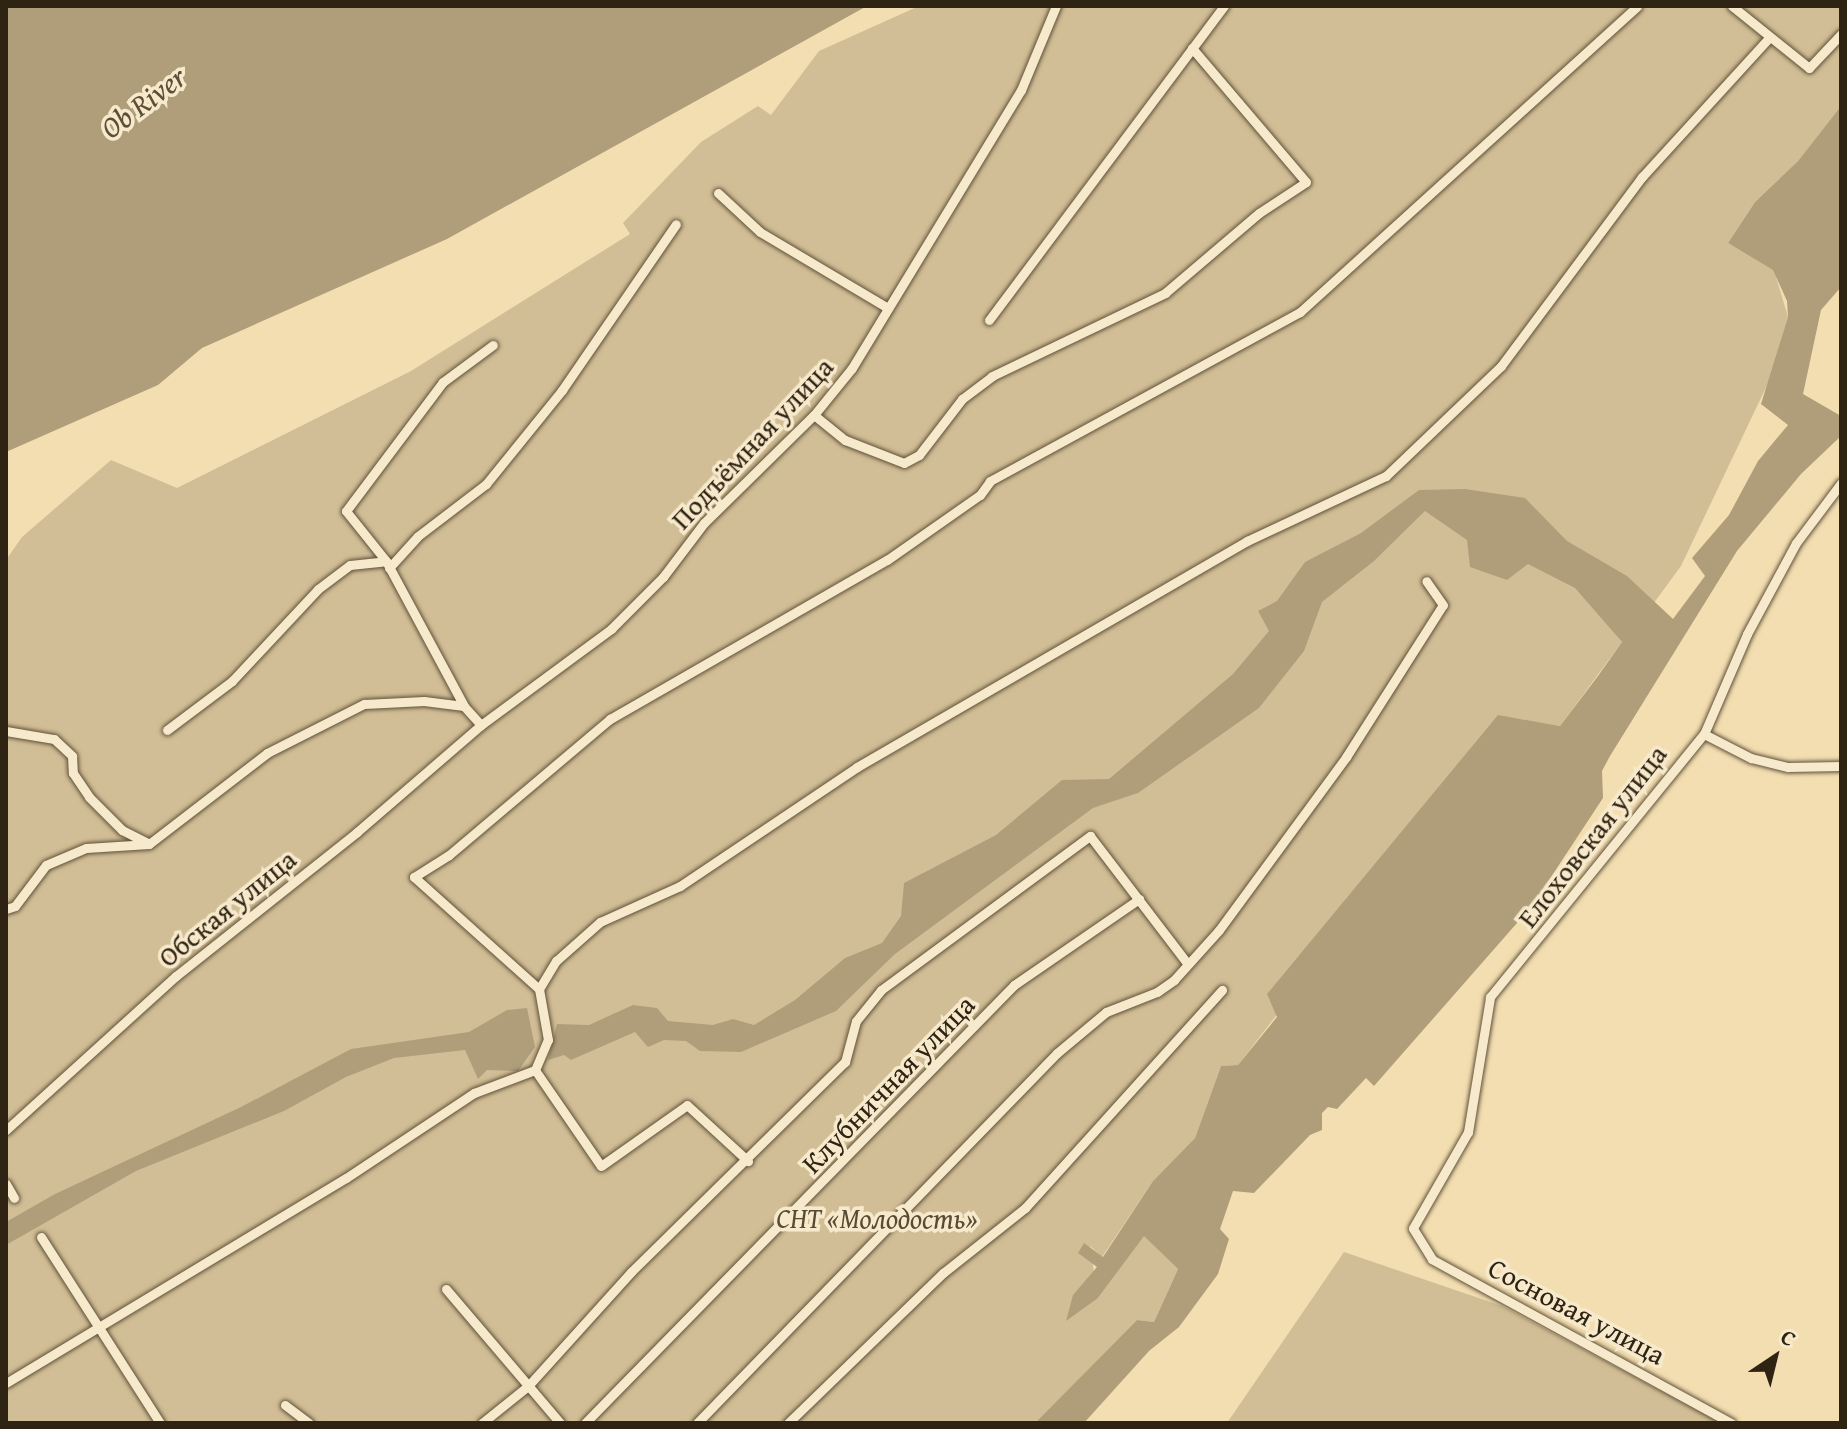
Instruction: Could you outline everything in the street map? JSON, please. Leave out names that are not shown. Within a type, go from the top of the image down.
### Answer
[{"type":"street","name":"Подъёмная улица","points":[[481,725],[611,629],[663,577],[704,523],[814,415],[852,368],[1021,90],[1056,6]]},
{"type":"street","points":[[989,320],[1224,6]]},
{"type":"street","points":[[6,1383],[98,1324],[163,1290],[474,1093],[535,1070],[548,1040],[539,989],[414,877],[449,855],[610,719],[887,560],[980,495],[990,481],[1300,312],[1637,6]]},
{"type":"street","points":[[1732,6],[1768,39],[1809,68],[1841,34]]},
{"type":"street","points":[[539,989],[556,961],[600,922],[680,886],[857,767],[1247,541],[1386,476],[1501,366],[1642,177],[1768,39]]},
{"type":"street","points":[[814,415],[845,440],[904,463],[919,455],[962,399],[992,376],[1165,293],[1259,213],[1306,182],[1192,48]]},
{"type":"street","points":[[718,193],[760,232],[888,308]]},
{"type":"street","points":[[167,730],[232,681],[318,589],[350,565],[388,565],[418,536],[486,484],[562,390],[589,343],[676,224]]},
{"type":"street","points":[[481,725],[464,706],[388,565],[346,511],[443,382],[493,345]]},
{"type":"street","name":"Елоховская улица","points":[[1413,1228],[1468,1132],[1490,997],[1704,734],[1747,634],[1796,543],[1841,483]]},
{"type":"street","points":[[697,1423],[1057,1053],[1106,1012],[1157,992],[1188,964],[1346,757],[1443,605],[1426,581]]},
{"type":"street","points":[[6,909],[15,906],[46,865],[86,848],[149,844],[267,753],[364,704],[424,701],[464,706]]},
{"type":"street","name":"Обская улица","points":[[6,1130],[176,976],[357,832],[481,725]]},
{"type":"street","points":[[6,731],[54,739],[72,756],[73,773],[89,797],[122,830],[149,844]]},
{"type":"street","points":[[1704,734],[1751,758],[1776,764],[1841,766]]},
{"type":"street","points":[[482,1423],[528,1386],[579,1324],[748,1161],[845,1062],[856,1021],[881,990],[1090,836],[1188,964]]},
{"type":"street","name":"Клубничная улица","points":[[585,1423],[1014,985],[1139,899]]},
{"type":"street","points":[[788,1423],[943,1273],[1025,1208],[1222,990]]},
{"type":"street","points":[[535,1070],[601,1166],[687,1105],[748,1161]]},
{"type":"street","points":[[6,1184],[14,1198]]},
{"type":"street","name":"Сосновая улица","points":[[1413,1228],[1432,1259],[1731,1423]]},
{"type":"street","points":[[41,1237],[160,1423]]},
{"type":"street","points":[[446,1289],[560,1423]]},
{"type":"street","points":[[285,1405],[309,1423]]},
{"type":"green space","name":"СНТ «Молодость»","points":[[919,6],[1841,6],[1841,106],[1798,161],[1755,202],[1728,243],[1774,270],[1788,317],[1770,379],[1681,566],[1648,611],[1617,636],[1622,642],[1560,726],[1514,718],[1493,735],[1238,1065],[1221,1066],[1195,1138],[1153,1181],[1102,1257],[1090,1246],[1098,1298],[1144,1235],[1178,1269],[1154,1322],[1137,1320],[1035,1423],[6,1423],[6,560],[22,537],[111,460],[177,488],[411,371],[630,234],[623,223],[701,142],[758,106],[771,115],[819,51]]},
{"type":"green space","points":[[1344,1252],[1502,1306],[1721,1423],[1227,1423]]},
{"type":"water","name":"Ob River","points":[[6,6],[867,6],[447,239],[202,348],[158,385],[6,452]]},
{"type":"water","points":[[1841,106],[1841,287],[1821,310],[1803,394],[1841,416],[1841,436],[1801,474],[1737,551],[1610,756],[1602,771],[1603,798],[1532,906],[1374,1086],[1366,1078],[1337,1109],[1328,1107],[1322,1113],[1322,1130],[1310,1135],[1254,1193],[1233,1191],[1220,1229],[1229,1239],[1218,1274],[1179,1327],[1149,1351],[1084,1423],[1035,1423],[1137,1320],[1154,1322],[1178,1269],[1144,1236],[1098,1298],[1066,1321],[1073,1295],[1097,1267],[1078,1253],[1084,1243],[1103,1257],[1153,1181],[1195,1138],[1221,1066],[1238,1065],[1277,1017],[1267,994],[1498,715],[1560,726],[1598,676],[1622,642],[1575,588],[1528,564],[1507,580],[1470,567],[1467,540],[1425,511],[1374,561],[1322,602],[1304,651],[1259,708],[1138,793],[1093,808],[895,954],[836,1011],[741,1052],[700,1051],[686,1041],[664,1040],[648,1047],[635,1032],[571,1060],[564,1055],[548,1060],[557,1024],[589,1025],[633,1005],[657,1008],[668,1021],[713,1025],[733,1019],[754,1025],[795,1000],[845,958],[882,943],[901,916],[904,883],[996,835],[1062,780],[1109,779],[1233,674],[1269,631],[1258,611],[1277,601],[1305,562],[1361,533],[1419,490],[1465,489],[1525,498],[1567,541],[1627,576],[1673,619],[1705,576],[1692,558],[1729,515],[1758,461],[1788,425],[1761,404],[1788,317],[1787,301],[1773,270],[1728,243],[1755,202],[1798,161]]},
{"type":"water","points":[[527,1008],[535,1047],[518,1071],[487,1070],[478,1079],[465,1050],[394,1058],[346,1077],[284,1111],[136,1171],[6,1245],[6,1222],[55,1194],[241,1107],[351,1049],[469,1032],[507,1010]]}]
